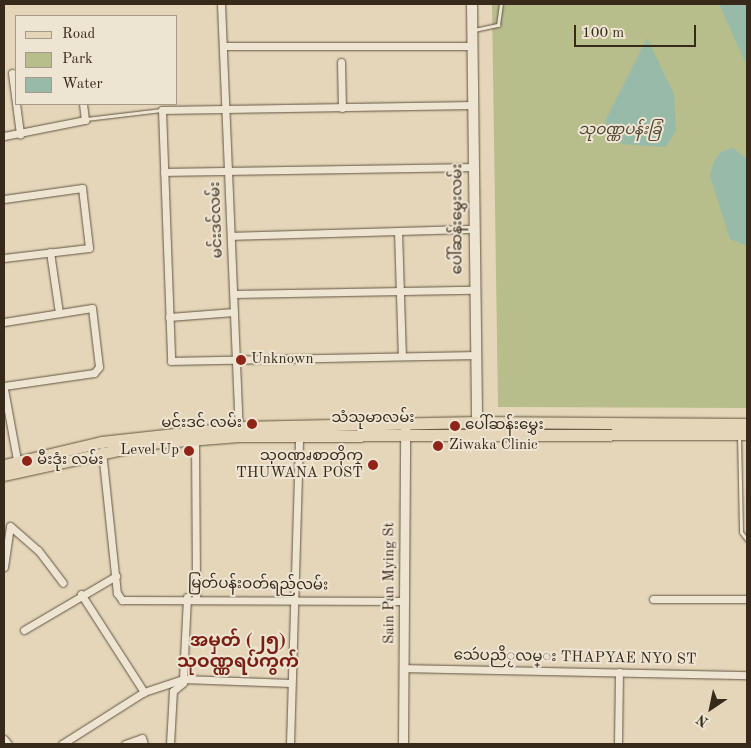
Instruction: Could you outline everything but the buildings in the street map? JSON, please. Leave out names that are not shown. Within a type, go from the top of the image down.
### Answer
[{"type":"main road","name":"ပေါ်ဆန်းမွှေးလမ်း","points":[[472,4],[474,105],[472,228],[477,434]]},
{"type":"main road","name":"သံသုမာလမ်း","points":[[4,466],[19,466],[101,447],[195,434],[239,431],[405,428],[476,422],[747,424]]},
{"type":"main road","name":"သံသုမာလမ်း","points":[[405,428],[477,434],[743,434]]},
{"type":"main road","name":"သံသုမာလမ်း","points":[[4,476],[19,466]]},
{"type":"street","name":"မင်းဒင်လမ်း","points":[[221,4],[239,431]]},
{"type":"street","points":[[223,46],[473,46]]},
{"type":"street","points":[[341,62],[342,108]]},
{"type":"street","points":[[12,73],[15,96]]},
{"type":"street","points":[[16,105],[20,134]]},
{"type":"street","points":[[4,136],[85,120],[83,105]]},
{"type":"street","points":[[474,105],[162,110],[171,361],[236,357],[474,355]]},
{"type":"street","points":[[164,172],[229,173],[473,167]]},
{"type":"street","points":[[4,199],[78,186],[84,190],[89,248],[4,258]]},
{"type":"street","points":[[231,236],[472,228]]},
{"type":"street","points":[[398,231],[402,356]]},
{"type":"street","points":[[50,252],[59,313]]},
{"type":"street","points":[[234,294],[473,290]]},
{"type":"street","points":[[4,322],[59,313],[96,312],[98,371],[4,387],[19,466]]},
{"type":"street","points":[[170,317],[234,312]]},
{"type":"street","name":"Sain Pan Mying St","points":[[403,744],[405,428]]},
{"type":"street","points":[[290,744],[299,430]]},
{"type":"street","points":[[195,434],[196,597]]},
{"type":"street","points":[[24,630],[81,594],[116,576],[101,447]]},
{"type":"street","points":[[4,567],[10,526],[38,550],[63,583]]},
{"type":"street","name":"မြတ်ပန်းဝတ်ရည်လမ်း","points":[[116,576],[117,593],[122,600],[196,597],[403,601]]},
{"type":"street","points":[[81,594],[144,692]]},
{"type":"street","points":[[170,744],[173,691],[183,681],[187,597]]},
{"type":"street","points":[[653,599],[747,599]]},
{"type":"street","name":"သေဴပညိႂလမ္း THAPYAE NYO ST","points":[[403,668],[747,675]]},
{"type":"street","points":[[618,744],[619,672]]},
{"type":"street","points":[[62,744],[144,692],[183,681],[291,684]]},
{"type":"street","points":[[124,744],[142,738],[144,744]]},
{"type":"street","points":[[4,739],[8,744]]},
{"type":"lane","points":[[473,30],[498,25],[501,4]]},
{"type":"lane","points":[[85,120],[162,110]]},
{"type":"lane","points":[[743,434],[741,532],[747,540]]},
{"type":"green space","name":"သုဝဏ္ဏပန်းခြံ","points":[[492,4],[719,4],[747,64],[747,408],[498,407]]},
{"type":"water","points":[[719,4],[747,4],[747,64],[744,60]]},
{"type":"water","points":[[647,38],[674,94],[676,130],[666,147],[622,144],[612,138],[605,121]]},
{"type":"water","points":[[733,148],[747,159],[747,246],[730,239],[710,176],[714,161],[722,151]]},
{"type":"place","name":"Unknown","points":[[241,360]]},
{"type":"place","name":"မင်းဒင် လမ်း","points":[[252,424]]},
{"type":"place","name":"ပေါ်ဆန်းမွှေး","points":[[455,426]]},
{"type":"place","name":"Ziwaka Clinic","points":[[438,446]]},
{"type":"place","name":"Level Up","points":[[189,451]]},
{"type":"place","name":"မီးဒုံး လမ်း","points":[[27,461]]},
{"type":"place","name":"သုဝဏၧစာတိုက္ THUWANA POST","points":[[373,465]]},
{"type":"district","name":"အမှတ် (၂၅) သုဝဏ္ဏရပ်ကွက်","points":[[238,652]]}]
